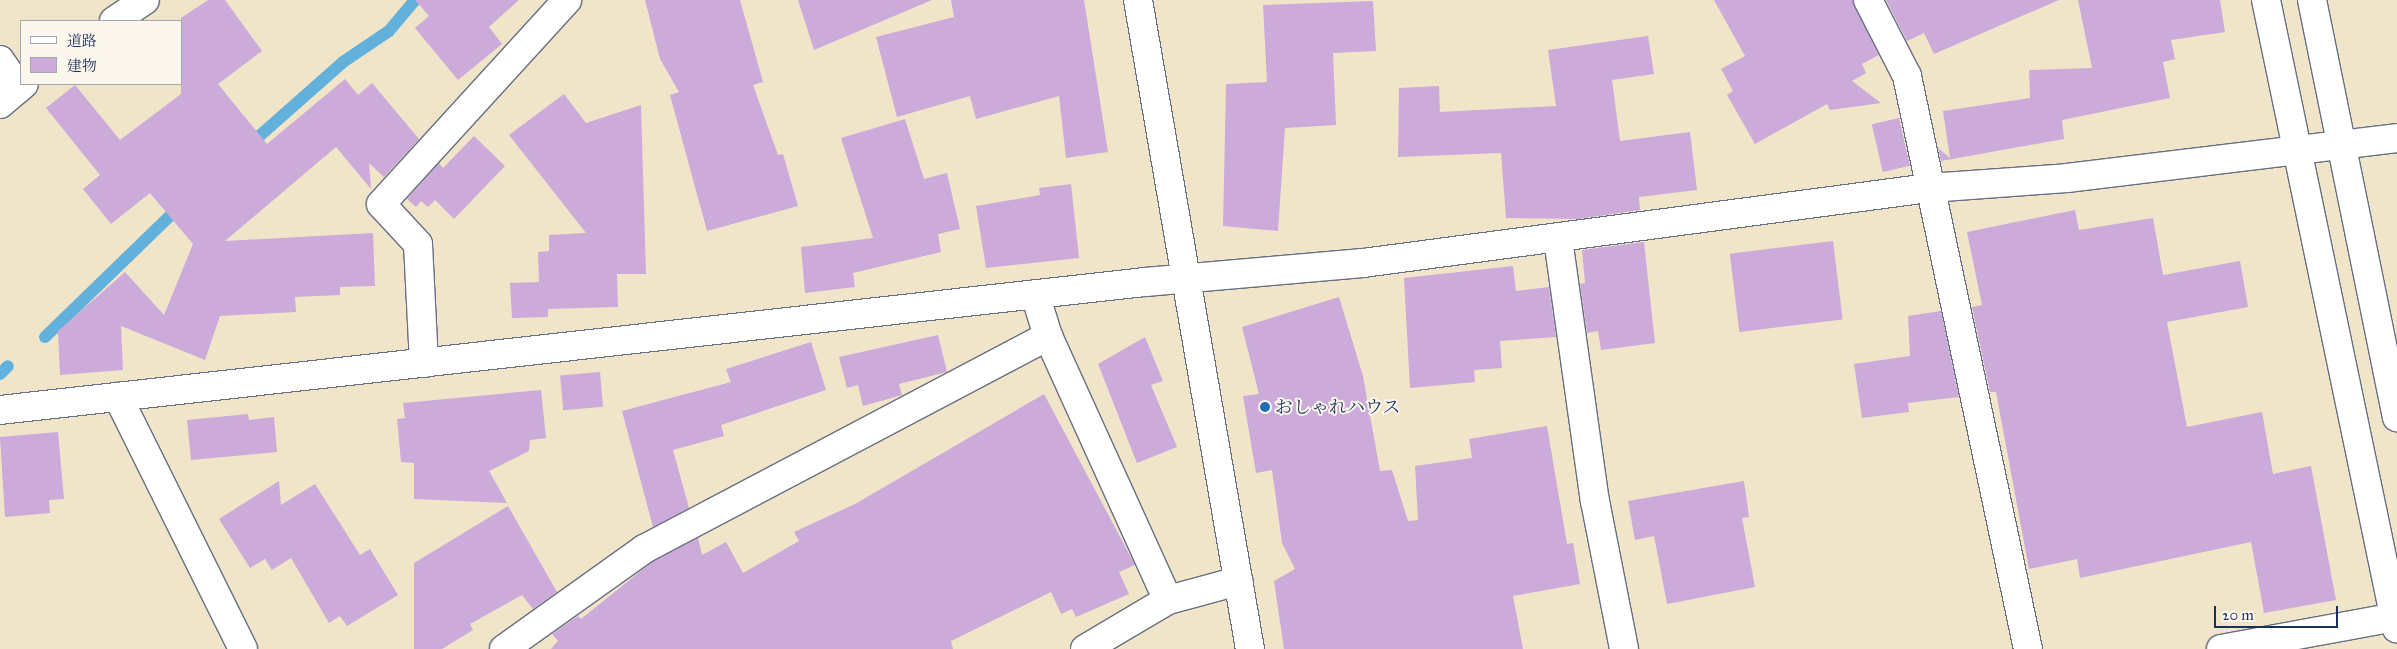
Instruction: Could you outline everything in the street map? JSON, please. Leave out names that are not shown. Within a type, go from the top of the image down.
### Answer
[{"type":"street","points":[[115,20],[145,0]]},
{"type":"street","points":[[424,363],[418,244],[381,204],[567,0]]},
{"type":"street","points":[[1138,0],[1250,649]]},
{"type":"street","points":[[1868,0],[1907,76],[1929,188],[2028,649]]},
{"type":"street","points":[[2221,649],[2396,623],[2266,0]]},
{"type":"street","points":[[2312,0],[2397,418]]},
{"type":"street","points":[[0,60],[14,92]]},
{"type":"street","points":[[0,410],[1035,294],[1186,278],[1363,263],[1558,239],[1929,188],[2067,178],[2341,143],[2397,138]]},
{"type":"street","points":[[1558,239],[1595,501],[1624,649]]},
{"type":"street","points":[[1035,294],[1048,336],[1168,600]]},
{"type":"street","points":[[504,649],[644,550],[1048,336]]},
{"type":"street","points":[[118,397],[243,649]]},
{"type":"street","points":[[1085,649],[1168,600],[1238,581]]},
{"type":"building","points":[[208,0],[225,0],[262,51],[218,84],[267,144],[345,79],[358,95],[372,83],[419,139],[384,177],[369,163],[371,189],[336,147],[225,241],[373,233],[375,286],[340,287],[340,295],[295,297],[296,312],[220,316],[205,360],[121,326],[123,370],[60,375],[58,331],[125,272],[164,315],[193,244],[150,193],[111,224],[83,189],[100,175],[46,108],[75,85],[120,140],[181,94],[181,18]]},
{"type":"building","points":[[415,0],[519,0],[489,27],[502,44],[458,80],[415,28],[429,16]]},
{"type":"building","points":[[645,0],[740,0],[763,82],[753,85],[778,155],[783,154],[798,206],[707,231],[670,95],[679,92],[660,59]]},
{"type":"building","points":[[798,0],[932,0],[814,50]]},
{"type":"building","points":[[951,0],[1084,0],[1108,152],[1066,158],[1059,96],[976,119],[970,96],[897,117],[876,37],[954,17]]},
{"type":"building","points":[[1714,0],[1852,0],[1879,55],[1862,64],[1866,73],[1852,81],[1881,103],[1830,110],[1827,104],[1755,144],[1727,95],[1733,91],[1721,69],[1745,56]]},
{"type":"building","points":[[1886,0],[2059,0],[1934,54],[1924,33],[1907,41]]},
{"type":"building","points":[[2078,0],[2220,0],[2225,32],[2171,40],[2175,59],[2163,62],[2170,98],[2062,120],[2064,139],[1941,161],[1938,148],[1950,158],[1943,111],[2030,98],[2029,70],[2092,68]]},
{"type":"building","points":[[1373,1],[1376,51],[1333,53],[1336,125],[1285,128],[1278,231],[1223,226],[1226,84],[1267,82],[1263,5]]},
{"type":"building","points":[[1648,36],[1654,74],[1612,80],[1620,141],[1690,132],[1697,190],[1639,197],[1640,210],[1578,219],[1506,218],[1501,153],[1398,157],[1399,88],[1439,86],[1440,112],[1556,106],[1548,50]]},
{"type":"building","points":[[564,94],[586,123],[641,105],[646,274],[617,274],[618,307],[548,309],[548,317],[512,318],[510,283],[539,282],[538,252],[549,251],[549,235],[586,233],[509,135]]},
{"type":"building","points":[[1899,118],[1910,166],[1883,172],[1872,124]]},
{"type":"building","points":[[905,119],[924,179],[947,173],[960,229],[938,234],[941,252],[853,273],[855,287],[805,293],[801,247],[873,238],[841,138]]},
{"type":"building","points":[[474,136],[505,166],[454,219],[435,200],[428,207],[421,201],[416,207],[407,199],[439,163],[443,168]]},
{"type":"building","points":[[1071,184],[1079,258],[986,268],[976,206],[1040,195],[1039,188]]},
{"type":"building","points":[[2075,210],[2079,230],[2153,218],[2163,275],[2240,261],[2248,307],[2167,322],[2187,427],[2262,412],[2273,474],[2311,466],[2336,600],[2264,613],[2251,542],[2080,578],[2077,559],[2029,569],[1996,392],[1990,392],[1972,307],[1982,305],[1967,232]]},
{"type":"building","points":[[1833,241],[1843,319],[1739,332],[1730,254]]},
{"type":"building","points":[[1644,242],[1655,343],[1601,350],[1598,331],[1587,333],[1580,284],[1585,283],[1582,250]]},
{"type":"building","points":[[1513,266],[1516,291],[1549,287],[1556,337],[1500,341],[1502,368],[1474,370],[1475,382],[1410,388],[1404,278]]},
{"type":"building","points":[[1339,297],[1363,376],[1380,471],[1392,470],[1408,521],[1418,520],[1415,466],[1472,458],[1469,439],[1547,426],[1567,544],[1573,543],[1580,584],[1513,596],[1523,649],[1284,649],[1274,581],[1295,569],[1282,543],[1272,470],[1256,473],[1243,396],[1259,394],[1242,327]]},
{"type":"building","points":[[1941,311],[1959,397],[1908,403],[1909,412],[1862,418],[1854,364],[1910,356],[1908,316]]},
{"type":"building","points":[[938,335],[947,372],[899,384],[902,395],[863,406],[858,385],[847,388],[839,357]]},
{"type":"building","points":[[1145,337],[1163,381],[1151,385],[1177,447],[1137,463],[1098,364]]},
{"type":"building","points":[[811,342],[826,390],[721,425],[724,436],[673,450],[689,508],[653,527],[622,411],[731,382],[726,369]]},
{"type":"building","points":[[600,372],[603,407],[563,410],[560,375]]},
{"type":"building","points":[[541,390],[546,438],[530,440],[529,451],[489,471],[507,503],[414,499],[414,463],[401,462],[397,419],[405,418],[403,403]]},
{"type":"building","points":[[1044,394],[1135,565],[1119,572],[1129,594],[1076,617],[1072,609],[1061,614],[1051,592],[951,641],[953,649],[551,649],[558,641],[552,634],[578,616],[581,619],[652,562],[698,538],[702,555],[726,542],[743,573],[799,541],[794,532],[855,504]]},
{"type":"building","points":[[248,414],[249,420],[274,417],[277,452],[191,460],[187,420]]},
{"type":"building","points":[[58,432],[64,499],[49,500],[50,513],[5,517],[0,437]]},
{"type":"building","points":[[279,481],[281,505],[315,484],[360,555],[370,549],[398,595],[347,626],[340,616],[329,623],[291,558],[272,570],[265,559],[250,568],[219,519]]},
{"type":"building","points":[[1744,481],[1749,517],[1742,518],[1755,587],[1667,604],[1654,536],[1635,540],[1628,501]]},
{"type":"building","points":[[508,506],[557,592],[533,609],[522,595],[470,624],[473,630],[442,649],[414,649],[414,563]]},
{"type":"waterway","points":[[247,147],[343,62],[389,31],[415,0]]},
{"type":"waterway","points":[[45,337],[181,205]]},
{"type":"waterway","points":[[0,374],[8,366]]},
{"type":"place","name":"おしゃれハウス","points":[[1265,407]]}]
